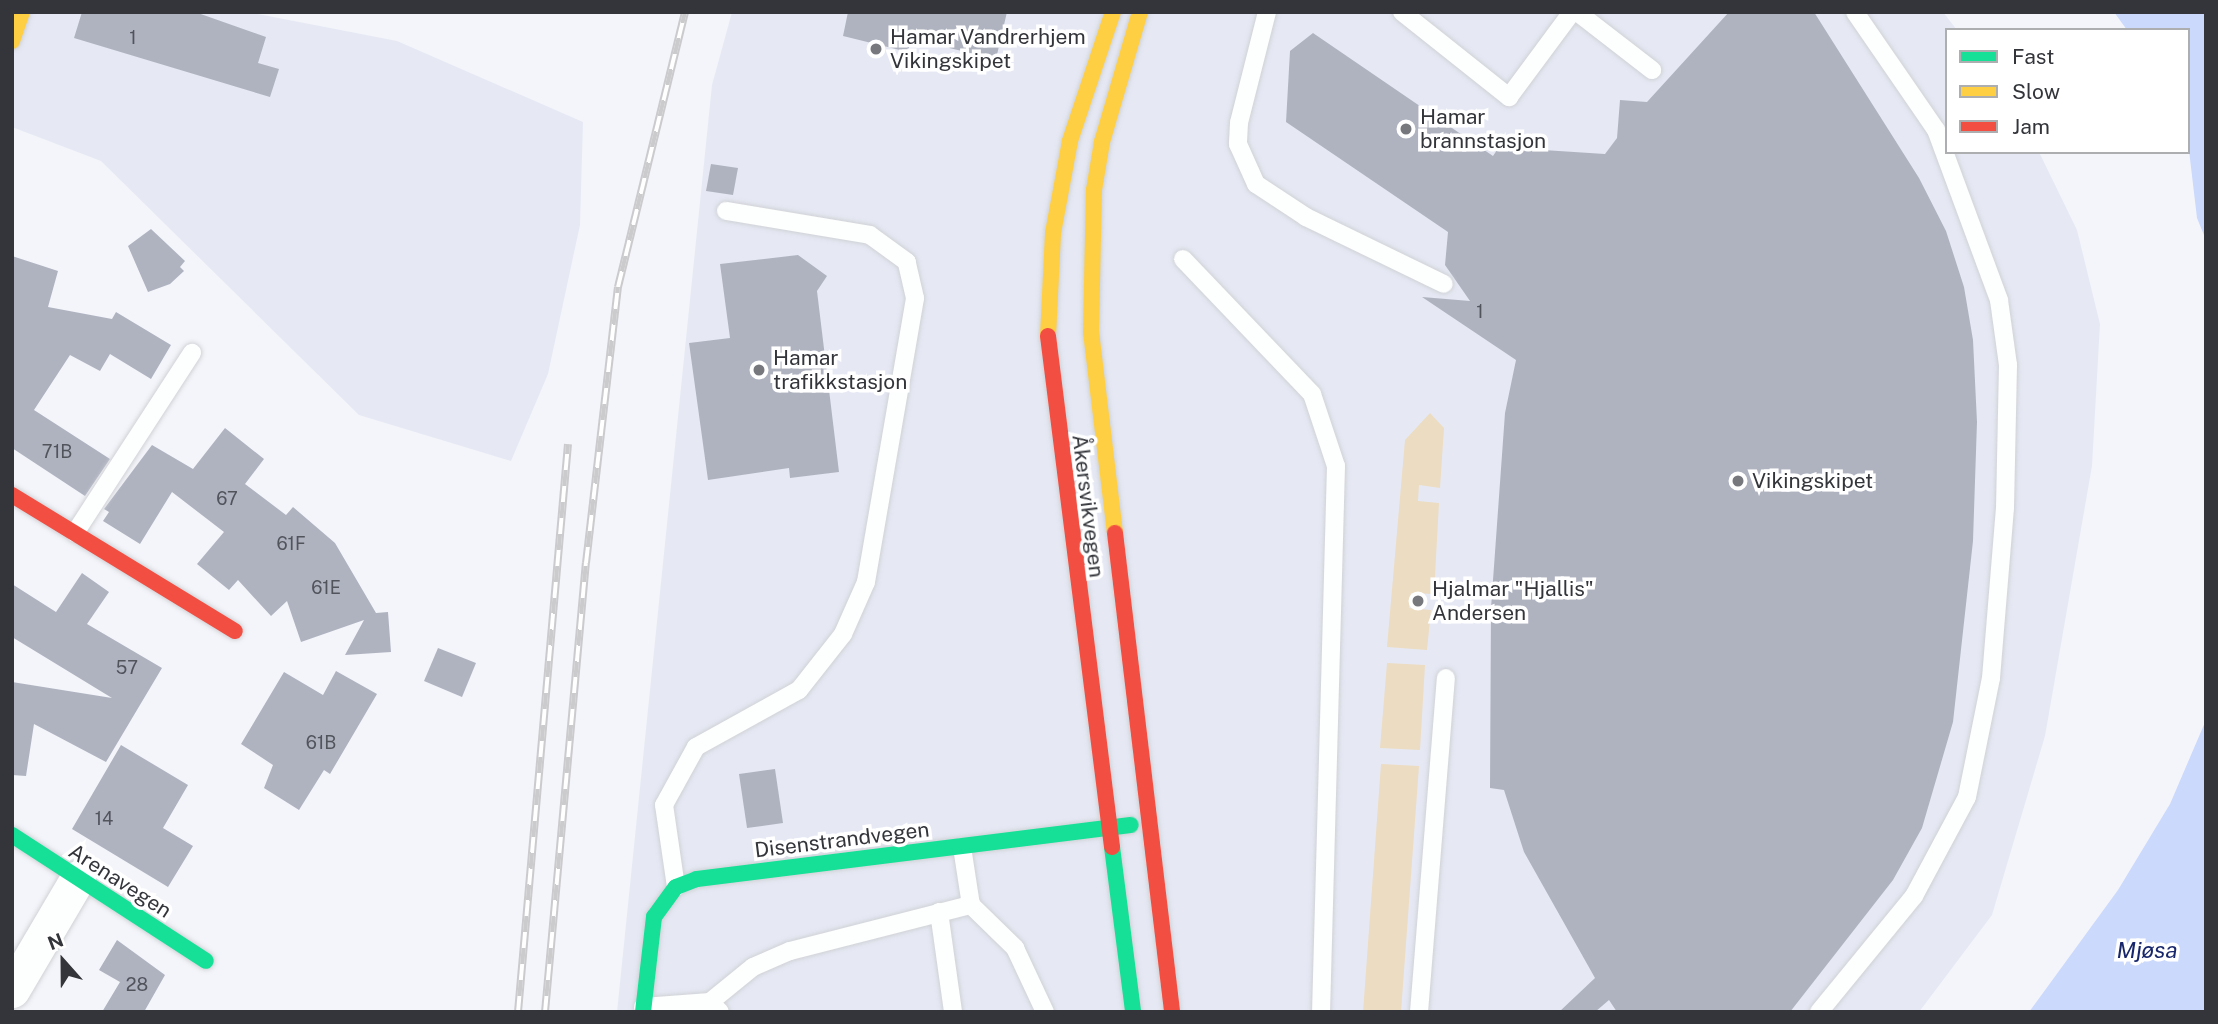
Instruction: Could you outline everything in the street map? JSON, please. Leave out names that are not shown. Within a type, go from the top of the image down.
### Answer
[{"type":"street","points":[[12,41],[22,12]]},
{"type":"street","name":"Åkersvikvegen","points":[[1113,12],[1070,141],[1053,233],[1046,323],[1107,828],[1133,1012]]},
{"type":"street","name":"Åkersvikvegen","points":[[1140,12],[1102,142],[1090,281],[1095,394],[1146,823],[1172,1012]]},
{"type":"street","points":[[12,495],[235,631]]},
{"type":"street","name":"Disenstrandvegen","points":[[676,887],[697,879],[1146,823]]},
{"type":"street","name":"Arenavegen","points":[[12,835],[206,961]]},
{"type":"street","points":[[12,990],[78,878]]},
{"type":"street","points":[[643,1009],[654,917],[676,887]]},
{"type":"lane","points":[[1267,12],[1239,123],[1238,144],[1256,184],[1306,217],[1444,284]]},
{"type":"lane","points":[[1402,12],[1509,97],[1574,12],[1652,70]]},
{"type":"lane","points":[[1819,1012],[1862,966],[1914,896],[1967,797],[1991,678],[2005,508],[2008,365],[1999,300],[1936,130],[1855,12]]},
{"type":"lane","points":[[676,887],[664,805],[696,747],[799,690],[843,635],[866,582],[915,298],[907,262],[870,235],[726,211]]},
{"type":"lane","points":[[1183,259],[1312,394],[1336,466],[1321,1012]]},
{"type":"lane","points":[[75,533],[192,353]]},
{"type":"lane","points":[[1419,1012],[1446,678]]},
{"type":"lane","points":[[962,847],[971,905],[1015,948],[1045,1012]]},
{"type":"lane","points":[[643,1009],[715,1007],[753,967],[790,951],[971,905]]},
{"type":"lane","points":[[939,912],[953,1012]]},
{"type":"shaded area","points":[[12,12],[248,12],[397,41],[583,122],[580,225],[548,374],[511,461],[359,415],[101,161],[12,127]]},
{"type":"shaded area","points":[[732,12],[1943,12],[1955,28],[1945,28],[1945,154],[2040,154],[2077,230],[2100,324],[2092,466],[2045,736],[1992,915],[1919,1012],[617,1012],[712,85]]},
{"type":"shaded area","points":[[1430,413],[1444,428],[1440,488],[1419,485],[1418,501],[1439,503],[1434,594],[1411,593],[1409,608],[1431,610],[1427,650],[1387,647],[1405,440]]},
{"type":"shaded area","points":[[1387,663],[1425,665],[1420,750],[1380,748]]},
{"type":"shaded area","points":[[1381,764],[1419,766],[1401,1012],[1363,1012]]},
{"type":"water","points":[[2114,12],[2206,12],[2206,240],[2197,218],[2189,154],[2190,28],[2126,28]]},
{"type":"water","name":"Mjøsa","points":[[2206,720],[2206,1012],[2029,1012],[2118,890],[2170,804]]},
{"type":"building","points":[[82,12],[195,12],[266,37],[258,63],[279,69],[270,97],[74,38]]},
{"type":"building","points":[[848,12],[1007,12],[996,59],[911,39],[908,52],[843,36]]},
{"type":"building","name":"Vikingskipet","points":[[1729,12],[1814,12],[1919,178],[1946,231],[1964,287],[1973,340],[1977,422],[1973,541],[1953,722],[1922,828],[1893,880],[1790,1012],[1617,1012],[1609,1000],[1595,1012],[1559,1012],[1595,978],[1524,852],[1504,790],[1490,788],[1491,608],[1505,413],[1516,360],[1422,297],[1470,301],[1445,265],[1448,232],[1286,122],[1290,51],[1313,33],[1493,156],[1499,147],[1605,154],[1617,138],[1620,100],[1647,102]]},
{"type":"building","points":[[711,164],[738,168],[733,195],[706,191]]},
{"type":"building","points":[[151,229],[185,261],[180,267],[184,271],[170,284],[148,292],[128,246]]},
{"type":"building","points":[[798,255],[827,276],[817,291],[839,472],[790,478],[789,468],[708,480],[689,343],[730,338],[720,264]]},
{"type":"building","points":[[12,256],[58,271],[48,307],[112,319],[116,312],[171,345],[151,379],[110,354],[100,371],[70,355],[34,410],[110,459],[85,496],[12,448]]},
{"type":"building","points":[[225,428],[264,459],[245,484],[286,515],[293,507],[335,543],[376,613],[388,612],[391,652],[345,655],[364,620],[301,642],[287,601],[271,616],[238,580],[229,590],[197,564],[224,532],[172,492],[140,544],[103,521],[109,512],[104,509],[152,445],[193,469]]},
{"type":"building","points":[[82,573],[109,592],[87,624],[162,668],[106,762],[34,724],[26,776],[12,775],[12,682],[112,698],[12,637],[12,584],[56,612]]},
{"type":"building","points":[[438,648],[476,663],[462,697],[424,681]]},
{"type":"building","points":[[336,671],[377,694],[330,774],[324,770],[299,810],[264,788],[273,765],[241,744],[284,672],[323,695]]},
{"type":"building","points":[[121,745],[188,785],[163,828],[193,846],[168,887],[72,829]]},
{"type":"building","points":[[775,769],[783,823],[747,828],[739,774]]},
{"type":"building","points":[[117,940],[165,975],[144,1012],[102,1012],[120,982],[99,970]]},
{"type":"railway","points":[[545,1012],[586,563],[618,287],[685,12]]},
{"type":"railway","points":[[518,1012],[568,444]]},
{"type":"traffic: fast","points":[[643,1012],[654,917],[676,887],[697,879],[1131,825]]},
{"type":"traffic: fast","points":[[12,835],[206,961]]},
{"type":"traffic: fast","points":[[1112,847],[1133,1012]]},
{"type":"traffic: slow","points":[[12,41],[22,12]]},
{"type":"traffic: slow","points":[[1048,336],[1053,233],[1070,141],[1113,12]]},
{"type":"traffic: slow","points":[[1115,533],[1091,331],[1094,190],[1102,142],[1140,12]]},
{"type":"traffic: jam","points":[[1048,336],[1112,847]]},
{"type":"traffic: jam","points":[[12,495],[235,631]]},
{"type":"traffic: jam","points":[[1115,533],[1172,1012]]},
{"type":"place","name":"Hamar Vandrerhjem Vikingskipet","points":[[876,49]]},
{"type":"place","name":"Hamar brannstasjon","points":[[1406,129]]},
{"type":"place","name":"Hamar trafikkstasjon","points":[[759,370]]},
{"type":"place","name":"Vikingskipet","points":[[1738,481]]},
{"type":"place","name":"Hjalmar \"Hjallis\" Andersen","points":[[1418,601]]}]
